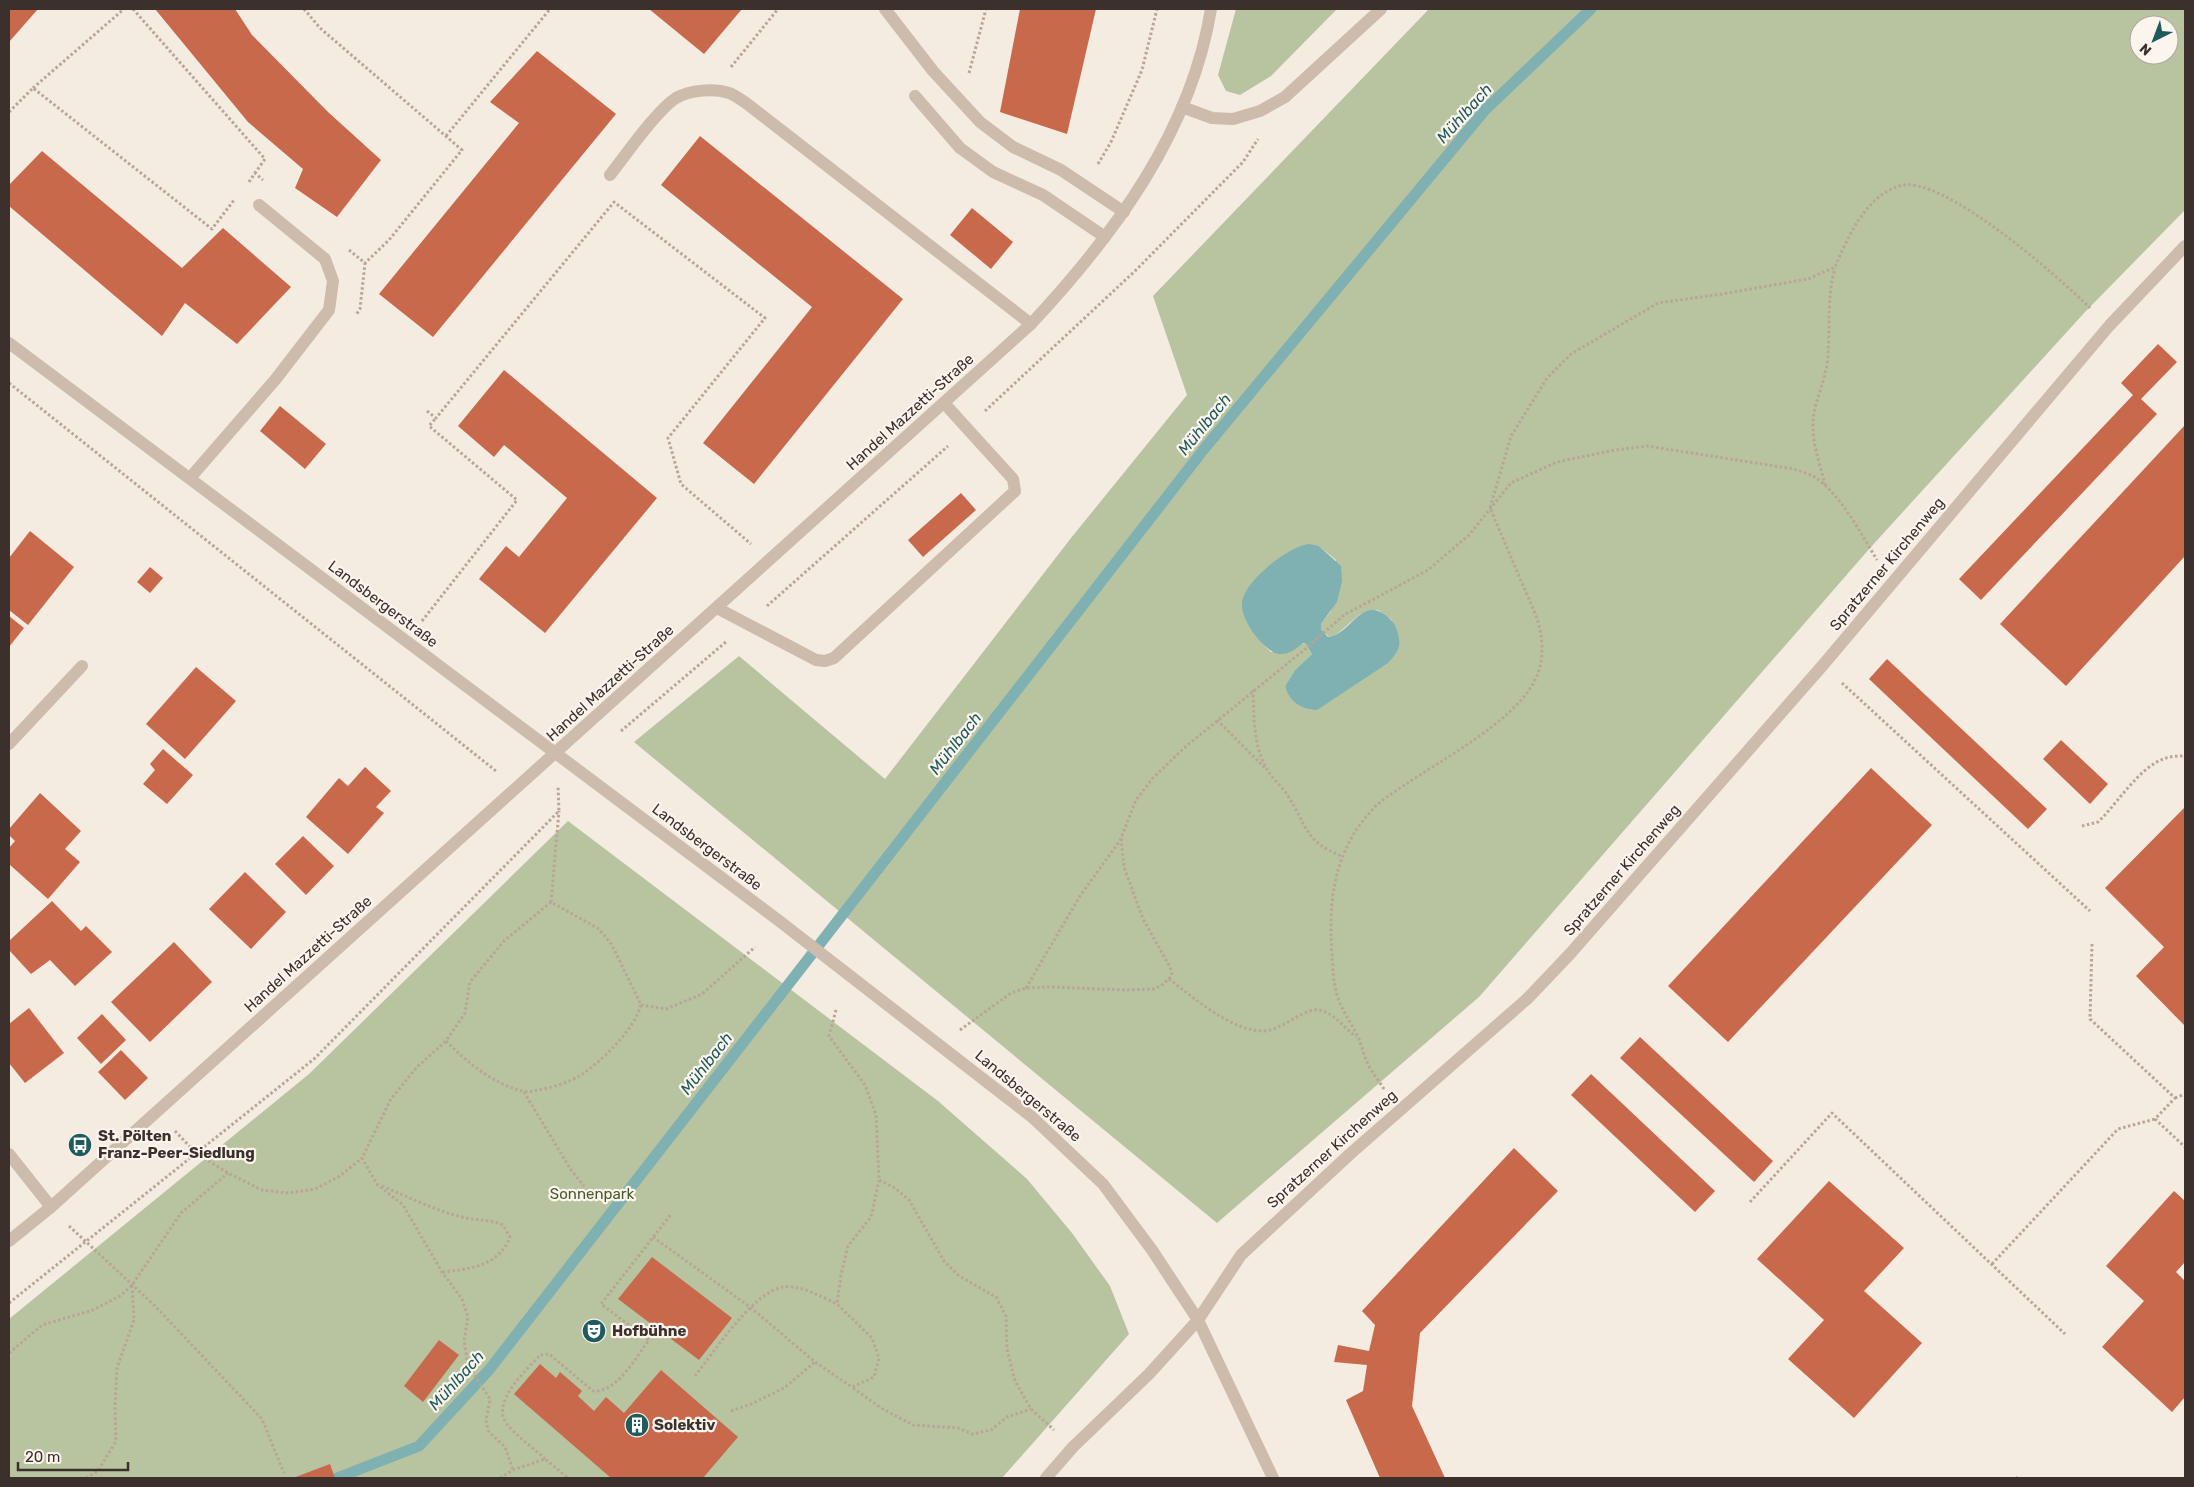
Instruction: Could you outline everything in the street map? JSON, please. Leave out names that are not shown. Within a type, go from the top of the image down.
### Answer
[{"type":"street","points":[[885,9],[933,71],[980,122],[1012,147],[1062,170],[1124,212]]},
{"type":"street","name":"Handel Mazzetti-Straße","points":[[9,1240],[50,1207],[157,1112],[516,786],[556,754],[1031,324],[1064,288],[1138,192],[1168,138],[1182,107],[1192,81],[1211,9]]},
{"type":"street","points":[[1182,107],[1212,118],[1232,119],[1260,111],[1285,97],[1381,9]]},
{"type":"street","points":[[610,175],[662,110],[676,98],[690,92],[712,91],[730,93],[746,103],[1031,324]]},
{"type":"street","points":[[915,96],[960,148],[993,172],[1043,195],[1105,237]]},
{"type":"street","points":[[190,478],[274,380],[325,318],[329,310],[333,281],[325,259],[259,205]]},
{"type":"street","name":"Spratzerner Kirchenweg","points":[[1046,1478],[1073,1448],[1149,1374],[1198,1320],[1240,1255],[1398,1111],[1527,999],[1570,955],[1823,665],[2109,326],[2183,253]]},
{"type":"street","name":"Landsbergerstraße","points":[[9,343],[778,920],[1032,1117],[1103,1184],[1152,1250],[1198,1320],[1273,1478]]},
{"type":"street","points":[[717,608],[816,660],[825,661],[834,658],[1015,491],[1013,479],[944,402]]},
{"type":"street","points":[[9,744],[82,666]]},
{"type":"street","points":[[9,1154],[50,1207]]},
{"type":"path","points":[[9,112],[33,88],[124,9]]},
{"type":"path","points":[[133,9],[265,159],[244,187]]},
{"type":"path","points":[[304,9],[320,28],[462,150],[389,240],[365,263],[360,309],[355,316]]},
{"type":"path","points":[[446,136],[550,9]]},
{"type":"path","points":[[712,91],[778,9]]},
{"type":"path","points":[[962,103],[986,9]]},
{"type":"path","points":[[1085,185],[1111,142],[1142,70],[1157,9]]},
{"type":"path","points":[[33,88],[212,229],[239,194]]},
{"type":"path","points":[[615,732],[624,729],[748,624],[967,428],[1135,271],[1243,162],[1252,150],[1260,132],[1260,111]]},
{"type":"path","points":[[255,173],[270,185]]},
{"type":"path","points":[[1826,485],[1813,431],[1813,418],[1816,400],[1824,382],[1827,364],[1830,284],[1835,267],[1849,236],[1869,207],[1887,191],[1901,185],[1914,185],[1929,188],[1954,200],[1995,228],[2065,284],[2109,326]]},
{"type":"path","points":[[406,641],[517,500],[430,426],[614,202],[765,318],[668,438],[681,484],[770,560]]},
{"type":"path","points":[[343,245],[365,263]]},
{"type":"path","points":[[1398,1111],[1368,1065],[1359,1039],[1346,1017],[1336,994],[1331,901],[1342,856],[1355,833],[1373,809],[1506,714],[1531,688],[1536,678],[1543,650],[1542,636],[1537,618],[1490,508],[1511,436],[1546,378],[1571,354],[1658,303],[1808,279],[1835,267]]},
{"type":"path","points":[[9,383],[516,786]]},
{"type":"path","points":[[427,411],[436,418]]},
{"type":"path","points":[[1026,988],[1080,896],[1121,838],[1136,800],[1153,778],[1217,720],[1304,650],[1344,614],[1438,563],[1469,535],[1512,483],[1558,462],[1616,450],[1647,446],[1794,469],[1814,476],[1826,485],[1870,548],[1891,584]]},
{"type":"path","points":[[1823,665],[2090,911]]},
{"type":"path","points":[[1253,690],[1254,726],[1267,770]]},
{"type":"path","points":[[1217,720],[1267,770],[1288,796],[1312,838],[1327,850],[1342,856]]},
{"type":"path","points":[[157,1112],[196,1153],[228,1173],[262,1190],[288,1193],[316,1188],[340,1176],[362,1158],[391,1099],[416,1068],[446,1041],[465,1013],[470,982],[504,941],[551,902],[559,811],[556,754]]},
{"type":"path","points":[[2082,826],[2098,822],[2156,761],[2168,757],[2185,756]]},
{"type":"path","points":[[9,1303],[314,1059],[559,811]]},
{"type":"path","points":[[940,1044],[1011,993],[1026,988],[1153,989],[1169,980],[1172,974],[1170,966],[1143,919],[1124,868],[1121,838]]},
{"type":"path","points":[[446,1041],[468,1063],[495,1081],[524,1092],[546,1089],[580,1075],[614,1046],[638,1014],[641,1006],[612,945],[599,929],[551,902]]},
{"type":"path","points":[[2092,944],[2090,1019],[2175,1098]]},
{"type":"path","points":[[641,1006],[666,1009],[702,994],[755,947]]},
{"type":"path","points":[[1169,980],[1205,1006],[1236,1024],[1252,1030],[1271,1030],[1283,1026],[1308,1010],[1322,1010],[1359,1039]]},
{"type":"path","points":[[836,1010],[829,1036],[865,1085],[876,1115],[879,1180],[871,1217],[848,1246],[840,1275],[837,1304]]},
{"type":"path","points":[[524,1092],[572,1170],[584,1186]]},
{"type":"path","points":[[1992,1264],[2118,1129],[2155,1119],[2175,1098],[2185,1094]]},
{"type":"path","points":[[1750,1202],[1832,1114],[2065,1334]]},
{"type":"path","points":[[2155,1119],[2185,1147]]},
{"type":"path","points":[[362,1158],[377,1184],[403,1205],[442,1272],[462,1298],[468,1317],[464,1342],[468,1365],[490,1399],[486,1420],[488,1431],[505,1447],[513,1470]]},
{"type":"path","points":[[9,1353],[42,1324],[93,1310],[120,1296],[132,1285],[181,1213],[228,1173]]},
{"type":"path","points":[[879,1180],[895,1188],[909,1200],[944,1262],[959,1276],[996,1297],[1006,1316],[1007,1349],[1015,1381],[1031,1409],[1073,1448]]},
{"type":"path","points":[[377,1184],[443,1212],[468,1219],[491,1220],[504,1225],[510,1237],[505,1249],[491,1261],[466,1269],[442,1272]]},
{"type":"path","points":[[568,1478],[507,1424],[502,1414],[505,1397],[540,1355],[549,1354],[593,1391],[602,1392],[615,1385],[650,1340],[601,1304],[672,1213]]},
{"type":"path","points":[[653,1237],[750,1307],[816,1362],[881,1408],[913,1425],[958,1428],[972,1434],[991,1430],[1007,1417],[1031,1409]]},
{"type":"path","points":[[85,1243],[154,1304],[262,1419],[284,1473]]},
{"type":"path","points":[[86,1478],[98,1471],[116,1441],[117,1368],[134,1320],[132,1285]]},
{"type":"path","points":[[696,1376],[750,1307],[762,1297],[783,1287],[812,1291],[837,1304],[872,1338],[879,1358],[874,1377],[852,1387]]},
{"type":"path","points":[[731,1410],[751,1404],[784,1388],[816,1362]]},
{"type":"path","points":[[500,1478],[513,1470],[546,1459]]},
{"type":"green space","points":[[1236,9],[1337,9],[1271,76],[1240,95],[1226,91],[1218,75]]},
{"type":"green space","points":[[1429,9],[2185,9],[2185,210],[2085,312],[1870,548],[1479,997],[1217,1223],[634,742],[739,656],[885,779],[1071,538],[1187,395],[1153,296]],"holes":[[[1319,546],[1336,560],[1331,611],[1321,624],[1321,629],[1329,637],[1336,635],[1360,614],[1378,610],[1392,620],[1317,710],[1311,710],[1297,704],[1285,686],[1295,670],[1312,654],[1305,643],[1271,652],[1253,630],[1244,613],[1244,598],[1251,585],[1264,574]]]},
{"type":"green space","name":"Sonnenpark","points":[[568,821],[938,1101],[1027,1179],[1072,1233],[1110,1286],[1129,1334],[1002,1478],[9,1478],[9,1319],[309,1074]]},
{"type":"water","points":[[1309,544],[1319,546],[1341,566],[1342,581],[1337,602],[1321,624],[1321,629],[1328,637],[1342,631],[1361,614],[1376,610],[1393,622],[1399,643],[1396,652],[1388,663],[1317,710],[1311,710],[1296,704],[1289,696],[1285,686],[1295,670],[1312,654],[1305,643],[1286,654],[1273,652],[1254,633],[1242,610],[1245,594],[1259,575],[1290,551]]},
{"type":"building","points":[[9,9],[38,9],[9,42]]},
{"type":"building","points":[[155,9],[235,9],[252,35],[328,112],[381,160],[337,217],[295,188],[303,169],[248,122]]},
{"type":"building","points":[[649,9],[742,9],[704,54]]},
{"type":"building","points":[[1020,9],[1096,9],[1067,134],[1000,112]]},
{"type":"building","points":[[537,51],[616,114],[433,337],[379,294],[519,123],[490,102]]},
{"type":"building","points":[[700,136],[903,299],[754,484],[703,443],[812,307],[661,185]]},
{"type":"building","points":[[42,151],[182,268],[223,228],[291,287],[237,344],[185,303],[162,336],[9,206],[9,185]]},
{"type":"building","points":[[972,208],[1013,242],[991,269],[950,235]]},
{"type":"building","points":[[2158,344],[2177,362],[2141,399],[2157,414],[1981,600],[1959,579],[2133,395],[2121,383]]},
{"type":"building","points":[[504,370],[657,498],[545,633],[479,579],[506,546],[519,557],[567,498],[504,445],[494,457],[458,426]]},
{"type":"building","points":[[280,406],[326,444],[305,469],[260,431]]},
{"type":"building","points":[[2185,425],[2185,556],[2066,686],[2000,624]]},
{"type":"building","points":[[961,493],[976,510],[923,557],[908,540]]},
{"type":"building","points":[[30,531],[74,567],[28,625],[9,610],[9,558]]},
{"type":"building","points":[[150,567],[163,578],[150,593],[137,582]]},
{"type":"building","points":[[9,616],[24,628],[9,647]]},
{"type":"building","points":[[1887,659],[2047,809],[2028,829],[1869,679]]},
{"type":"building","points":[[196,667],[236,701],[185,759],[146,724]]},
{"type":"building","points":[[2061,740],[2108,784],[2090,804],[2043,759]]},
{"type":"building","points":[[163,749],[193,775],[167,804],[143,784],[155,770],[150,764]]},
{"type":"building","points":[[365,767],[391,791],[376,807],[384,813],[348,854],[306,817],[339,778],[348,786]]},
{"type":"building","points":[[1871,768],[1932,825],[1728,1042],[1668,986]]},
{"type":"building","points":[[40,793],[81,831],[65,849],[80,862],[48,899],[9,864],[9,848],[15,841],[9,835],[9,829]]},
{"type":"building","points":[[2184,808],[2185,1026],[2136,976],[2164,947],[2105,888]]},
{"type":"building","points":[[303,836],[334,866],[306,895],[275,864]]},
{"type":"building","points":[[245,872],[286,912],[251,949],[209,909]]},
{"type":"building","points":[[52,901],[81,931],[86,926],[112,952],[75,986],[50,960],[31,974],[9,950],[9,941]]},
{"type":"building","points":[[174,942],[212,982],[150,1042],[111,1002]]},
{"type":"building","points":[[29,1008],[64,1053],[25,1083],[9,1063],[9,1024]]},
{"type":"building","points":[[102,1014],[126,1040],[101,1064],[77,1038]]},
{"type":"building","points":[[1640,1037],[1773,1161],[1754,1182],[1620,1058]]},
{"type":"building","points":[[121,1050],[148,1078],[125,1100],[98,1072]]},
{"type":"building","points":[[1591,1074],[1715,1191],[1695,1212],[1571,1095]]},
{"type":"building","points":[[1514,1148],[1558,1191],[1420,1333],[1412,1406],[1445,1478],[1380,1478],[1346,1400],[1363,1391],[1367,1365],[1334,1362],[1338,1345],[1369,1351],[1375,1325],[1362,1311]]},
{"type":"building","points":[[1829,1181],[1904,1248],[1864,1291],[1922,1343],[1854,1418],[1788,1359],[1824,1320],[1757,1259]]},
{"type":"building","points":[[2174,1191],[2185,1201],[2185,1262],[2176,1272],[2185,1281],[2185,1397],[2172,1412],[2102,1347],[2144,1301],[2106,1266]]},
{"type":"building","points":[[652,1257],[732,1318],[699,1360],[618,1299]]},
{"type":"building","points":[[439,1340],[459,1355],[423,1402],[404,1386]]},
{"type":"building","name":"Solektiv","points":[[540,1364],[556,1378],[560,1372],[582,1391],[578,1396],[594,1411],[606,1397],[624,1413],[661,1370],[738,1437],[703,1478],[611,1478],[514,1394]]},
{"type":"building","points":[[330,1464],[335,1478],[293,1478]]},
{"type":"waterway","name":"Mühlbach","points":[[337,1478],[419,1446],[489,1370],[1204,449],[1485,110],[1591,9]]},
{"type":"place","name":"St. Pölten Franz-Peer-Siedlung","points":[[80,1145]]},
{"type":"place","name":"Hofbühne","points":[[594,1331]]},
{"type":"place","name":"Solektiv","points":[[637,1425]]}]
